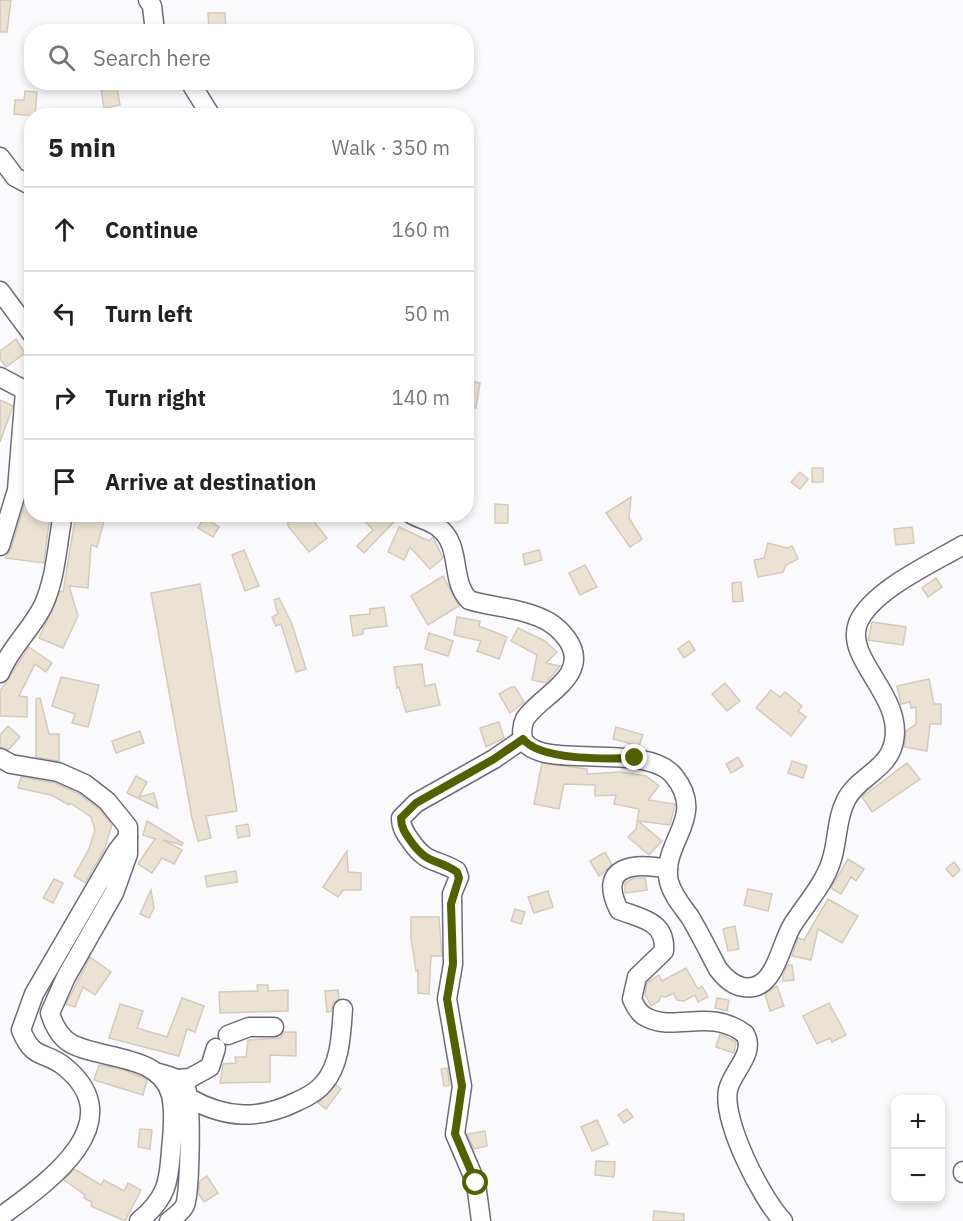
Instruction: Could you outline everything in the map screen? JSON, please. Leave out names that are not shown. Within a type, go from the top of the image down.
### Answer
[{"type":"street","points":[[148,0],[152,6],[153,24]]},
{"type":"street","points":[[195,90],[206,108]]},
{"type":"street","points":[[0,157],[15,177],[24,182]]},
{"type":"street","points":[[0,291],[24,323]]},
{"type":"street","points":[[0,377],[24,391]]},
{"type":"street","points":[[0,546],[17,490],[24,428]]},
{"type":"street","points":[[0,673],[13,648],[37,617],[49,590],[62,522]]},
{"type":"street","points":[[428,522],[438,527],[446,536],[456,560],[457,580],[461,591],[470,600],[542,617],[552,623],[570,643],[573,654],[571,670],[551,696],[525,719],[523,739],[494,759],[416,803],[401,818],[401,826],[420,856],[451,868],[457,872],[459,878],[452,894],[453,964],[447,999],[462,1086],[455,1134],[476,1183],[481,1221]]},
{"type":"street","points":[[523,739],[538,750],[593,758],[635,758],[664,766],[674,776],[687,801],[684,826],[668,869],[674,896],[726,979],[745,987],[760,984],[778,961],[791,926],[831,864],[840,814],[849,794],[886,760],[894,741],[895,726],[888,701],[858,650],[856,635],[859,622],[868,608],[892,587],[963,545]]},
{"type":"street","points":[[0,758],[11,764],[58,772],[95,790],[123,819],[129,836],[128,854],[114,893],[66,977],[50,1013],[58,1031],[69,1043],[128,1060],[177,1079],[190,1078],[210,1067],[222,1041],[249,1027],[274,1027]]},
{"type":"street","points":[[0,1217],[70,1160],[86,1133],[90,1114],[84,1091],[64,1065],[36,1053],[21,1030],[34,994],[117,851],[129,836]]},
{"type":"street","points":[[668,869],[652,865],[632,866],[618,873],[612,882],[612,894],[619,910],[655,923],[665,941],[664,951],[637,977],[632,989],[632,999],[645,1017],[656,1020],[714,1020],[745,1034],[748,1047],[728,1090],[728,1100],[740,1147],[754,1180],[783,1221]]},
{"type":"street","points":[[189,1098],[206,1108],[226,1114],[247,1115],[267,1114],[307,1097],[324,1083],[333,1067],[341,1044],[343,1009]]},
{"type":"street","points":[[139,1221],[159,1201],[169,1175],[173,1107],[168,1087],[159,1073]]},
{"type":"street","points":[[169,1221],[188,1213],[191,1109],[186,1089],[177,1079]]},
{"type":"building","points":[[0,0],[11,0],[7,32],[0,32]]},
{"type":"building","points":[[208,13],[225,13],[226,24],[209,24]]},
{"type":"building","points":[[101,90],[117,90],[120,105],[104,108]]},
{"type":"building","points":[[25,91],[37,92],[36,108],[24,108],[24,115],[14,114],[15,100],[24,100]]},
{"type":"building","points":[[16,339],[24,354],[6,367],[0,359],[0,351]]},
{"type":"building","points":[[474,382],[480,383],[476,408],[474,408]]},
{"type":"building","points":[[0,400],[13,406],[0,442]]},
{"type":"building","points":[[812,468],[823,468],[823,482],[812,482]]},
{"type":"building","points":[[800,472],[808,479],[800,489],[791,482]]},
{"type":"building","points":[[631,497],[629,518],[642,539],[630,547],[606,513]]},
{"type":"building","points":[[495,504],[508,505],[508,523],[495,523]]},
{"type":"building","points":[[24,506],[24,522],[49,522],[44,563],[5,558],[11,549]]},
{"type":"building","points":[[75,522],[104,522],[97,547],[91,545],[88,588],[69,586],[78,616],[63,648],[39,638],[60,591],[63,592]]},
{"type":"building","points":[[201,522],[212,522],[219,527],[213,537],[198,528]]},
{"type":"building","points":[[288,522],[314,522],[327,538],[309,552],[288,526]]},
{"type":"building","points":[[366,522],[394,522],[364,553],[357,546],[373,530]]},
{"type":"building","points":[[399,527],[429,541],[433,537],[443,558],[430,569],[410,547],[404,560],[388,552]]},
{"type":"building","points":[[912,527],[914,543],[896,545],[894,529]]},
{"type":"building","points":[[768,543],[787,548],[792,546],[798,559],[786,565],[783,572],[758,577],[754,560],[764,558]]},
{"type":"building","points":[[244,550],[259,586],[245,591],[232,555]]},
{"type":"building","points":[[539,550],[542,560],[525,565],[523,554]]},
{"type":"building","points":[[585,565],[597,587],[580,595],[569,573]]},
{"type":"building","points":[[443,576],[459,606],[428,625],[411,596]]},
{"type":"building","points":[[936,578],[942,587],[928,597],[922,588]]},
{"type":"building","points":[[741,582],[743,601],[733,602],[732,583]]},
{"type":"building","points":[[200,584],[237,811],[206,816],[211,838],[198,841],[151,593]]},
{"type":"building","points":[[279,598],[292,624],[306,669],[296,672],[281,624],[276,626],[272,617],[278,614],[274,600]]},
{"type":"building","points":[[384,607],[387,626],[363,629],[363,634],[353,636],[350,616],[370,614],[370,609]]},
{"type":"building","points":[[457,617],[480,621],[479,626],[507,637],[499,659],[477,651],[481,641],[454,635]]},
{"type":"building","points":[[872,622],[906,627],[903,645],[868,640]]},
{"type":"building","points":[[518,628],[545,641],[557,652],[546,663],[560,666],[546,683],[532,680],[537,655],[511,641]]},
{"type":"building","points":[[429,633],[453,641],[448,656],[425,649]]},
{"type":"building","points":[[689,641],[695,650],[684,658],[678,649]]},
{"type":"building","points":[[29,647],[52,663],[46,672],[35,664],[19,696],[27,697],[27,717],[0,716],[0,691]]},
{"type":"building","points":[[422,664],[425,686],[435,684],[440,705],[406,712],[399,687],[397,688],[394,667]]},
{"type":"building","points":[[61,677],[99,685],[88,727],[72,723],[75,714],[52,706]]},
{"type":"building","points":[[929,679],[934,704],[941,704],[941,724],[930,724],[927,751],[904,747],[906,731],[916,724],[916,707],[911,708],[910,702],[901,704],[897,686]]},
{"type":"building","points":[[725,683],[740,701],[727,711],[712,694]]},
{"type":"building","points":[[515,687],[524,702],[510,713],[499,694]]},
{"type":"building","points":[[771,690],[780,697],[785,692],[802,706],[798,711],[806,717],[791,736],[756,708]]},
{"type":"building","points":[[40,698],[49,734],[59,734],[59,761],[36,757],[36,699]]},
{"type":"building","points":[[499,722],[504,738],[486,747],[480,728]]},
{"type":"building","points":[[8,726],[20,737],[8,750],[0,747],[0,735]]},
{"type":"building","points":[[616,727],[643,735],[639,746],[613,739]]},
{"type":"building","points":[[140,731],[144,743],[116,753],[112,741]]},
{"type":"building","points":[[738,757],[743,766],[731,773],[726,764]]},
{"type":"building","points":[[792,761],[807,766],[803,778],[788,773]]},
{"type":"building","points":[[542,763],[587,769],[587,774],[620,772],[646,776],[659,786],[648,800],[675,804],[670,825],[638,821],[662,841],[649,855],[628,837],[636,829],[639,809],[614,804],[616,795],[595,796],[595,785],[564,784],[559,809],[534,804]]},
{"type":"building","points":[[907,763],[920,779],[872,812],[862,797]]},
{"type":"building","points":[[136,776],[147,782],[139,797],[154,793],[158,808],[127,793]]},
{"type":"building","points":[[21,777],[55,783],[79,794],[99,809],[112,825],[104,850],[85,883],[74,876],[89,849],[95,830],[91,817],[70,803],[69,805],[51,795],[18,788]]},
{"type":"building","points":[[147,821],[183,843],[182,845],[163,840],[182,850],[174,864],[162,858],[152,873],[138,864],[155,839],[143,835]]},
{"type":"building","points":[[248,824],[250,836],[238,838],[236,826]]},
{"type":"building","points":[[347,851],[348,872],[361,873],[361,890],[343,890],[338,897],[323,887]]},
{"type":"building","points":[[605,852],[612,865],[599,876],[590,861]]},
{"type":"building","points":[[848,859],[864,869],[856,881],[851,877],[841,894],[831,888]]},
{"type":"building","points":[[954,862],[960,870],[953,877],[946,869]]},
{"type":"building","points":[[236,871],[237,882],[207,887],[205,876]]},
{"type":"building","points":[[634,878],[645,878],[647,890],[625,893],[625,883]]},
{"type":"building","points":[[54,879],[63,883],[53,903],[43,898]]},
{"type":"building","points":[[748,889],[772,894],[768,911],[744,905]]},
{"type":"building","points":[[151,890],[154,908],[149,918],[140,914]]},
{"type":"building","points":[[548,891],[553,907],[534,913],[528,897]]},
{"type":"building","points":[[828,899],[858,916],[842,943],[818,929],[811,960],[792,956],[798,938],[804,940]]},
{"type":"building","points":[[515,909],[525,912],[521,924],[511,921]]},
{"type":"building","points":[[411,917],[439,917],[442,956],[431,956],[429,994],[418,993],[418,970],[416,971],[411,938]]},
{"type":"building","points":[[735,926],[739,949],[728,951],[723,929]]},
{"type":"building","points":[[90,957],[111,972],[95,995],[83,987],[75,1007],[66,1004]]},
{"type":"building","points":[[788,965],[792,965],[794,980],[783,981],[783,975]]},
{"type":"building","points":[[686,968],[698,989],[702,986],[708,997],[698,1002],[695,995],[684,1001],[677,1000],[673,993],[666,997],[661,996],[659,1001],[651,1006],[645,994],[647,983],[659,975],[662,981]]},
{"type":"building","points":[[257,985],[268,985],[268,991],[288,990],[288,1011],[220,1013],[219,992],[258,991]]},
{"type":"building","points":[[777,986],[784,1006],[770,1011],[765,994]]},
{"type":"building","points":[[338,990],[339,999],[333,1003],[332,1011],[327,1012],[325,991]]},
{"type":"building","points":[[182,998],[204,1006],[195,1032],[187,1029],[179,1056],[109,1038],[120,1004],[143,1011],[137,1028],[167,1037]]},
{"type":"building","points":[[717,998],[729,1000],[727,1011],[715,1008]]},
{"type":"building","points":[[829,1003],[846,1035],[832,1042],[830,1038],[817,1044],[803,1016]]},
{"type":"building","points":[[284,1032],[296,1032],[296,1056],[270,1055],[270,1082],[220,1083],[223,1064],[236,1063],[235,1057],[246,1057],[248,1040],[280,1038]]},
{"type":"building","points":[[720,1034],[736,1042],[734,1053],[716,1047]]},
{"type":"building","points":[[99,1065],[124,1070],[147,1080],[143,1095],[94,1080]]},
{"type":"building","points":[[447,1068],[450,1085],[444,1086],[441,1069]]},
{"type":"building","points":[[336,1085],[341,1089],[326,1109],[318,1103]]},
{"type":"building","points":[[627,1109],[633,1117],[624,1123],[618,1115]]},
{"type":"building","points":[[597,1120],[608,1144],[592,1151],[581,1127]]},
{"type":"building","points":[[140,1129],[152,1130],[150,1149],[138,1147]]},
{"type":"building","points":[[485,1131],[487,1146],[474,1149],[467,1134]]},
{"type":"building","points":[[596,1161],[615,1162],[614,1177],[595,1175]]},
{"type":"building","points":[[74,1169],[101,1185],[104,1180],[124,1191],[128,1183],[141,1190],[125,1221],[91,1206],[92,1202],[84,1198],[85,1195],[64,1180]]},
{"type":"building","points":[[207,1176],[218,1193],[204,1202],[198,1193],[200,1181]]},
{"type":"building","points":[[654,1211],[684,1214],[684,1221],[653,1221]]},
{"type":"route","points":[[476,1183],[470,1164],[455,1134],[462,1086],[447,999],[448,981],[453,964],[451,904],[452,894],[459,878],[457,872],[451,868],[420,856],[401,826],[401,818],[416,803],[494,759],[523,739],[538,750],[593,758],[635,758]]}]
